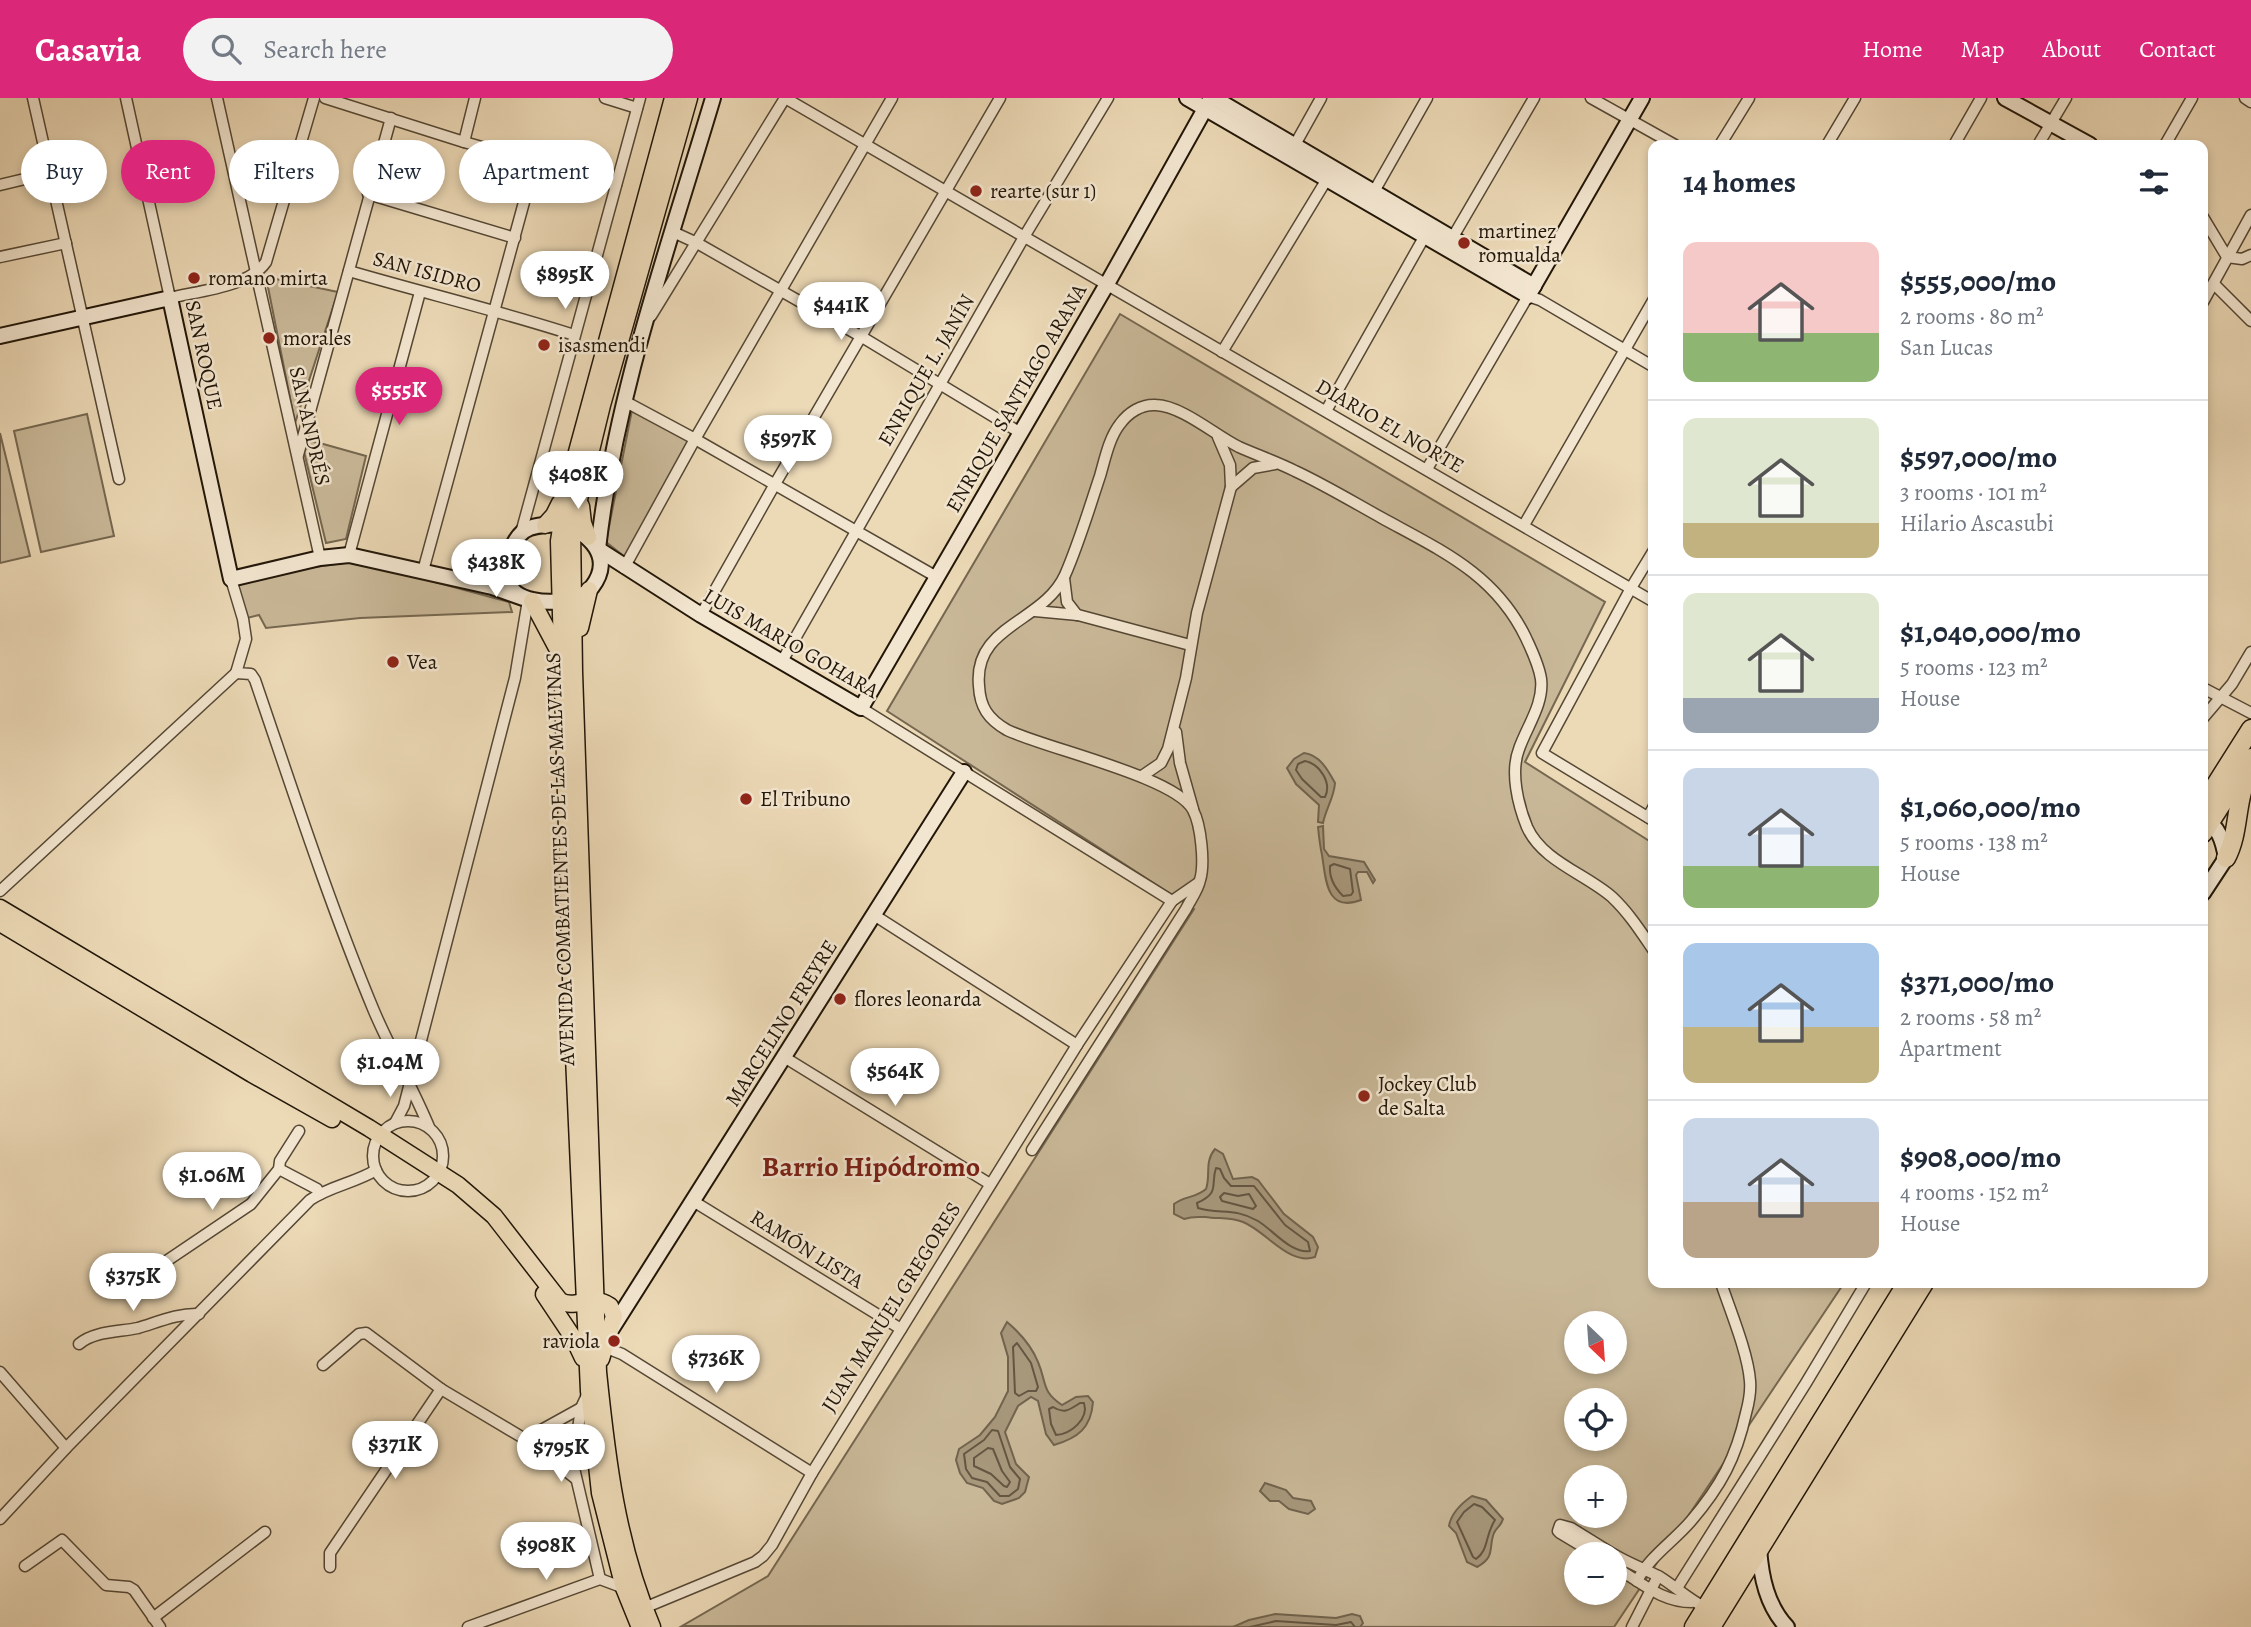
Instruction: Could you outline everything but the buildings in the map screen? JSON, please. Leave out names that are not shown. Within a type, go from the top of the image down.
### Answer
[{"type":"highway","points":[[2208,778],[2247,735]]},
{"type":"highway","points":[[2208,813],[2247,735]]},
{"type":"highway","points":[[2208,815],[2251,758]]},
{"type":"highway","points":[[2226,858],[2235,838],[2244,781],[2251,771]]},
{"type":"highway","points":[[1694,1627],[1699,1605],[1904,1288]]},
{"type":"highway","points":[[1711,1627],[1921,1288]]},
{"type":"main road","name":"AVENIDA COMBATIENTES DE LAS MALVINAS","points":[[575,484],[673,98]]},
{"type":"main road","name":"AVENIDA COMBATIENTES DE LAS MALVINAS","points":[[640,1627],[624,1588],[600,1493],[589,1391],[594,1301],[574,672],[559,526],[575,484],[689,98]]},
{"type":"main road","points":[[575,484],[581,512],[593,543]]},
{"type":"main road","points":[[574,672],[581,622],[591,588]]},
{"type":"main road","name":"AVENIDA COMBATIENTES DE LAS MALVINAS","points":[[566,599],[560,655],[594,1301]]},
{"type":"main road","points":[[528,600],[560,655]]},
{"type":"main road","points":[[0,908],[437,1176],[458,1185],[494,1216],[560,1301],[565,1304],[594,1301],[610,1306],[613,1310],[610,1331],[592,1368],[552,1304],[489,1224],[437,1176]]},
{"type":"main road","points":[[0,923],[240,1067],[377,1139]]},
{"type":"main road","points":[[574,1339],[570,1314],[573,1309],[594,1301]]},
{"type":"main road","name":"AVENIDA COMBATIENTES DE LAS MALVINAS","points":[[592,1368],[615,1510],[626,1557],[652,1627]]},
{"type":"street","points":[[33,98],[43,140]]},
{"type":"street","name":"SAN ROQUE","points":[[126,98],[231,579]]},
{"type":"street","name":"SAN ANDRÉS","points":[[217,98],[320,558]]},
{"type":"street","points":[[0,336],[170,298],[247,279],[256,273],[266,262],[314,98]]},
{"type":"street","points":[[325,98],[459,140]]},
{"type":"street","points":[[464,140],[475,98]]},
{"type":"street","points":[[528,600],[510,589],[507,576],[513,548],[521,534],[638,103],[605,98]]},
{"type":"street","points":[[591,588],[599,569],[593,543],[645,325],[713,98]]},
{"type":"street","points":[[645,325],[785,98]]},
{"type":"street","name":"DIARIO EL NORTE","points":[[785,98],[1648,599]]},
{"type":"street","points":[[0,891],[236,673],[246,639],[231,579],[320,558],[349,555],[492,587],[528,600],[566,599],[624,568],[695,439],[892,98]]},
{"type":"street","points":[[701,615],[1000,98]]},
{"type":"street","name":"ENRIQUE L. JANÍN","points":[[781,663],[1024,237],[1108,98]]},
{"type":"street","points":[[1187,98],[1211,102],[1648,364]]},
{"type":"street","points":[[1292,151],[1321,98]]},
{"type":"street","points":[[1370,197],[1427,98]]},
{"type":"street","points":[[1450,243],[1534,98]]},
{"type":"street","points":[[1591,98],[1666,140]]},
{"type":"street","points":[[1427,469],[1534,294],[1642,98]]},
{"type":"street","points":[[1723,140],[1749,98]]},
{"type":"street","points":[[1830,140],[1855,98]]},
{"type":"street","points":[[1957,140],[1981,98]]},
{"type":"street","points":[[2005,98],[2081,140]]},
{"type":"street","points":[[2041,140],[2066,98]]},
{"type":"street","points":[[2168,140],[2192,98]]},
{"type":"street","points":[[2245,98],[2251,102]]},
{"type":"street","name":"ENRIQUE SANTIAGO ARANA","points":[[861,708],[1211,102]]},
{"type":"street","points":[[384,140],[391,118]]},
{"type":"street","points":[[1292,151],[1327,179],[1370,197]]},
{"type":"street","points":[[1222,352],[1327,179]]},
{"type":"street","points":[[0,185],[21,180]]},
{"type":"street","points":[[57,203],[119,479]]},
{"type":"street","points":[[297,456],[366,203]]},
{"type":"street","points":[[398,203],[515,238]]},
{"type":"street","points":[[424,571],[524,203]]},
{"type":"street","points":[[2208,294],[2251,215]]},
{"type":"street","points":[[2208,225],[2227,257]]},
{"type":"street","points":[[1326,411],[1428,231]]},
{"type":"street","points":[[673,232],[781,290],[1019,432]]},
{"type":"street","points":[[0,257],[66,243]]},
{"type":"street","points":[[2227,257],[2242,259],[2251,255]]},
{"type":"street","name":"SAN ISIDRO","points":[[349,271],[496,310],[574,335]]},
{"type":"street","points":[[2214,284],[2251,321]]},
{"type":"street","points":[[349,555],[420,292]]},
{"type":"street","points":[[1524,526],[1648,309]]},
{"type":"street","points":[[626,402],[935,576]]},
{"type":"street","points":[[1193,810],[1174,794],[1142,776],[1016,734],[996,723],[984,709],[979,697],[981,657],[997,637],[1035,611],[1056,591],[1064,577],[1081,535],[1112,438],[1124,419],[1135,410],[1158,405],[1172,409],[1218,436],[1293,469],[1442,551],[1473,571],[1500,596],[1526,638],[1541,680],[1535,713],[1515,762],[1517,786],[1527,826],[1536,842],[1548,853],[1611,897],[1648,943]]},
{"type":"street","points":[[1142,776],[1165,758],[1186,678],[1190,645],[1231,487],[1230,465],[1218,436]]},
{"type":"street","points":[[1231,487],[1253,468],[1277,464]]},
{"type":"street","points":[[521,534],[530,528],[559,526]]},
{"type":"street","name":"LUIS MARIO GOHARA","points":[[559,526],[593,543],[624,568],[861,708],[1172,901]]},
{"type":"street","points":[[1648,560],[1542,753],[1648,817]]},
{"type":"street","points":[[492,587],[507,576]]},
{"type":"street","points":[[1064,577],[1067,602],[1078,615]]},
{"type":"street","points":[[236,673],[250,674],[255,680],[347,944],[381,1027],[410,1084],[429,1127],[441,1143],[443,1153],[437,1176],[415,1191],[403,1191],[382,1180],[376,1170],[373,1153],[377,1139],[395,1123],[404,1106],[410,1084],[512,689],[528,600]]},
{"type":"street","points":[[1035,611],[1078,615],[1190,645]]},
{"type":"street","points":[[2208,712],[2238,675],[2251,652]]},
{"type":"street","points":[[2208,691],[2251,713]]},
{"type":"street","points":[[1032,1150],[1186,909],[1200,881],[1202,864],[1193,810],[1180,763],[1176,721]]},
{"type":"street","name":"MARCELINO FREYRE","points":[[610,1331],[964,772]]},
{"type":"street","points":[[2208,822],[2220,836],[2226,858],[2208,885]]},
{"type":"street","points":[[1172,901],[1200,881]]},
{"type":"street","name":"JUAN MANUEL GREGORES","points":[[644,1608],[755,1562],[772,1545],[812,1473],[990,1184],[1172,901]]},
{"type":"street","points":[[874,915],[1077,1045]]},
{"type":"street","points":[[784,1057],[990,1184]]},
{"type":"street","points":[[395,1123],[418,1122],[429,1127]]},
{"type":"street","points":[[122,1291],[251,1204],[279,1169],[280,1161],[299,1131]]},
{"type":"street","points":[[279,1169],[317,1189],[320,1194]]},
{"type":"street","points":[[0,1516],[13,1506],[66,1448],[310,1200],[364,1178],[376,1170]]},
{"type":"street","name":"RAMÓN LISTA","points":[[693,1201],[901,1329]]},
{"type":"street","points":[[1637,1581],[1653,1556],[1691,1522],[1730,1466],[1739,1444],[1750,1397],[1750,1379],[1723,1288]]},
{"type":"street","points":[[1677,1588],[1807,1383],[1863,1288]]},
{"type":"street","points":[[594,1301],[615,1301],[633,1295]]},
{"type":"street","points":[[79,1344],[91,1337],[137,1328],[173,1317],[199,1314]]},
{"type":"street","points":[[323,1365],[359,1334],[366,1333],[441,1388],[525,1438],[575,1478]]},
{"type":"street","points":[[604,1347],[622,1354],[812,1473]]},
{"type":"street","points":[[0,1372],[66,1448]]},
{"type":"street","points":[[330,1567],[330,1553],[441,1388]]},
{"type":"street","points":[[589,1391],[581,1408],[573,1464],[600,1578]]},
{"type":"street","points":[[525,1438],[581,1408]]},
{"type":"street","points":[[1575,1542],[1558,1531],[1560,1525],[1571,1528],[1593,1542]]},
{"type":"street","points":[[153,1618],[265,1532]]},
{"type":"street","points":[[25,1566],[62,1540],[106,1585],[134,1590],[160,1627]]},
{"type":"street","points":[[1759,1547],[1764,1585],[1771,1604],[1787,1627]]},
{"type":"street","points":[[1627,1561],[1658,1576],[1699,1605]]},
{"type":"street","points":[[1627,1575],[1650,1591],[1679,1602],[1699,1605]]},
{"type":"street","points":[[1632,1627],[1658,1576]]},
{"type":"street","points":[[468,1627],[600,1578],[624,1588]]},
{"type":"shaded area","points":[[266,277],[338,292],[295,423]]},
{"type":"shaded area","name":"Jockey Club de Salta","points":[[1120,314],[1605,602],[1525,762],[1648,840],[1648,1288],[1841,1288],[1614,1627],[682,1626],[768,1576],[1194,909],[887,711]]},
{"type":"shaded area","points":[[632,410],[695,439],[625,557],[606,542]]},
{"type":"shaded area","points":[[87,414],[114,536],[41,552],[14,431]]},
{"type":"shaded area","points":[[0,433],[30,556],[0,563]]},
{"type":"shaded area","points":[[309,440],[366,456],[346,539],[326,543],[304,452]]},
{"type":"shaded area","points":[[357,561],[509,602],[512,612],[360,618],[266,628],[259,615],[243,619],[231,579]]},
{"type":"water","points":[[1304,753],[1319,760],[1335,783],[1323,823],[1318,822],[1319,805],[1296,784],[1287,768],[1294,759]]},
{"type":"water","points":[[1323,826],[1324,849],[1329,856],[1364,862],[1375,880],[1373,883],[1367,872],[1358,872],[1356,875],[1361,900],[1341,902],[1330,892],[1318,831],[1318,827]]},
{"type":"water","points":[[1215,1149],[1223,1154],[1233,1179],[1252,1177],[1258,1180],[1284,1214],[1313,1237],[1318,1247],[1315,1257],[1296,1257],[1252,1226],[1238,1220],[1205,1217],[1184,1219],[1174,1214],[1174,1204],[1206,1189],[1210,1159]]},
{"type":"water","points":[[1007,1322],[1032,1351],[1048,1391],[1055,1400],[1062,1405],[1076,1397],[1088,1396],[1093,1402],[1089,1419],[1082,1431],[1054,1445],[1046,1434],[1038,1401],[1031,1397],[1018,1406],[1005,1432],[1016,1464],[1029,1477],[1025,1492],[1019,1498],[1002,1504],[994,1501],[983,1488],[967,1483],[956,1460],[959,1449],[980,1435],[995,1417],[1008,1391],[1008,1357],[1001,1333]]},
{"type":"water","points":[[1265,1483],[1286,1490],[1293,1498],[1311,1501],[1315,1509],[1308,1514],[1289,1509],[1279,1501],[1270,1501],[1260,1491]]},
{"type":"water","points":[[1472,1496],[1486,1500],[1503,1519],[1494,1533],[1487,1560],[1477,1567],[1467,1562],[1456,1533],[1449,1526],[1458,1509]]},
{"type":"water","points":[[1275,1614],[1336,1618],[1352,1614],[1360,1616],[1363,1623],[1360,1627],[1233,1627]]},
{"type":"place","name":"rearte (sur 1)","points":[[976,191]]},
{"type":"place","name":"martinez romualda","points":[[1464,243]]},
{"type":"place","name":"romano mirta","points":[[194,278]]},
{"type":"place","name":"morales","points":[[269,338]]},
{"type":"place","name":"isasmendi","points":[[544,345]]},
{"type":"place","name":"Vea","points":[[393,662]]},
{"type":"place","name":"El Tribuno","points":[[746,799]]},
{"type":"place","name":"flores leonarda","points":[[840,999]]},
{"type":"place","name":"Jockey Club de Salta","points":[[1364,1096]]},
{"type":"place","name":"raviola","points":[[614,1341]]},
{"type":"district","name":"Barrio Hipódromo","points":[[871,1167]]}]
